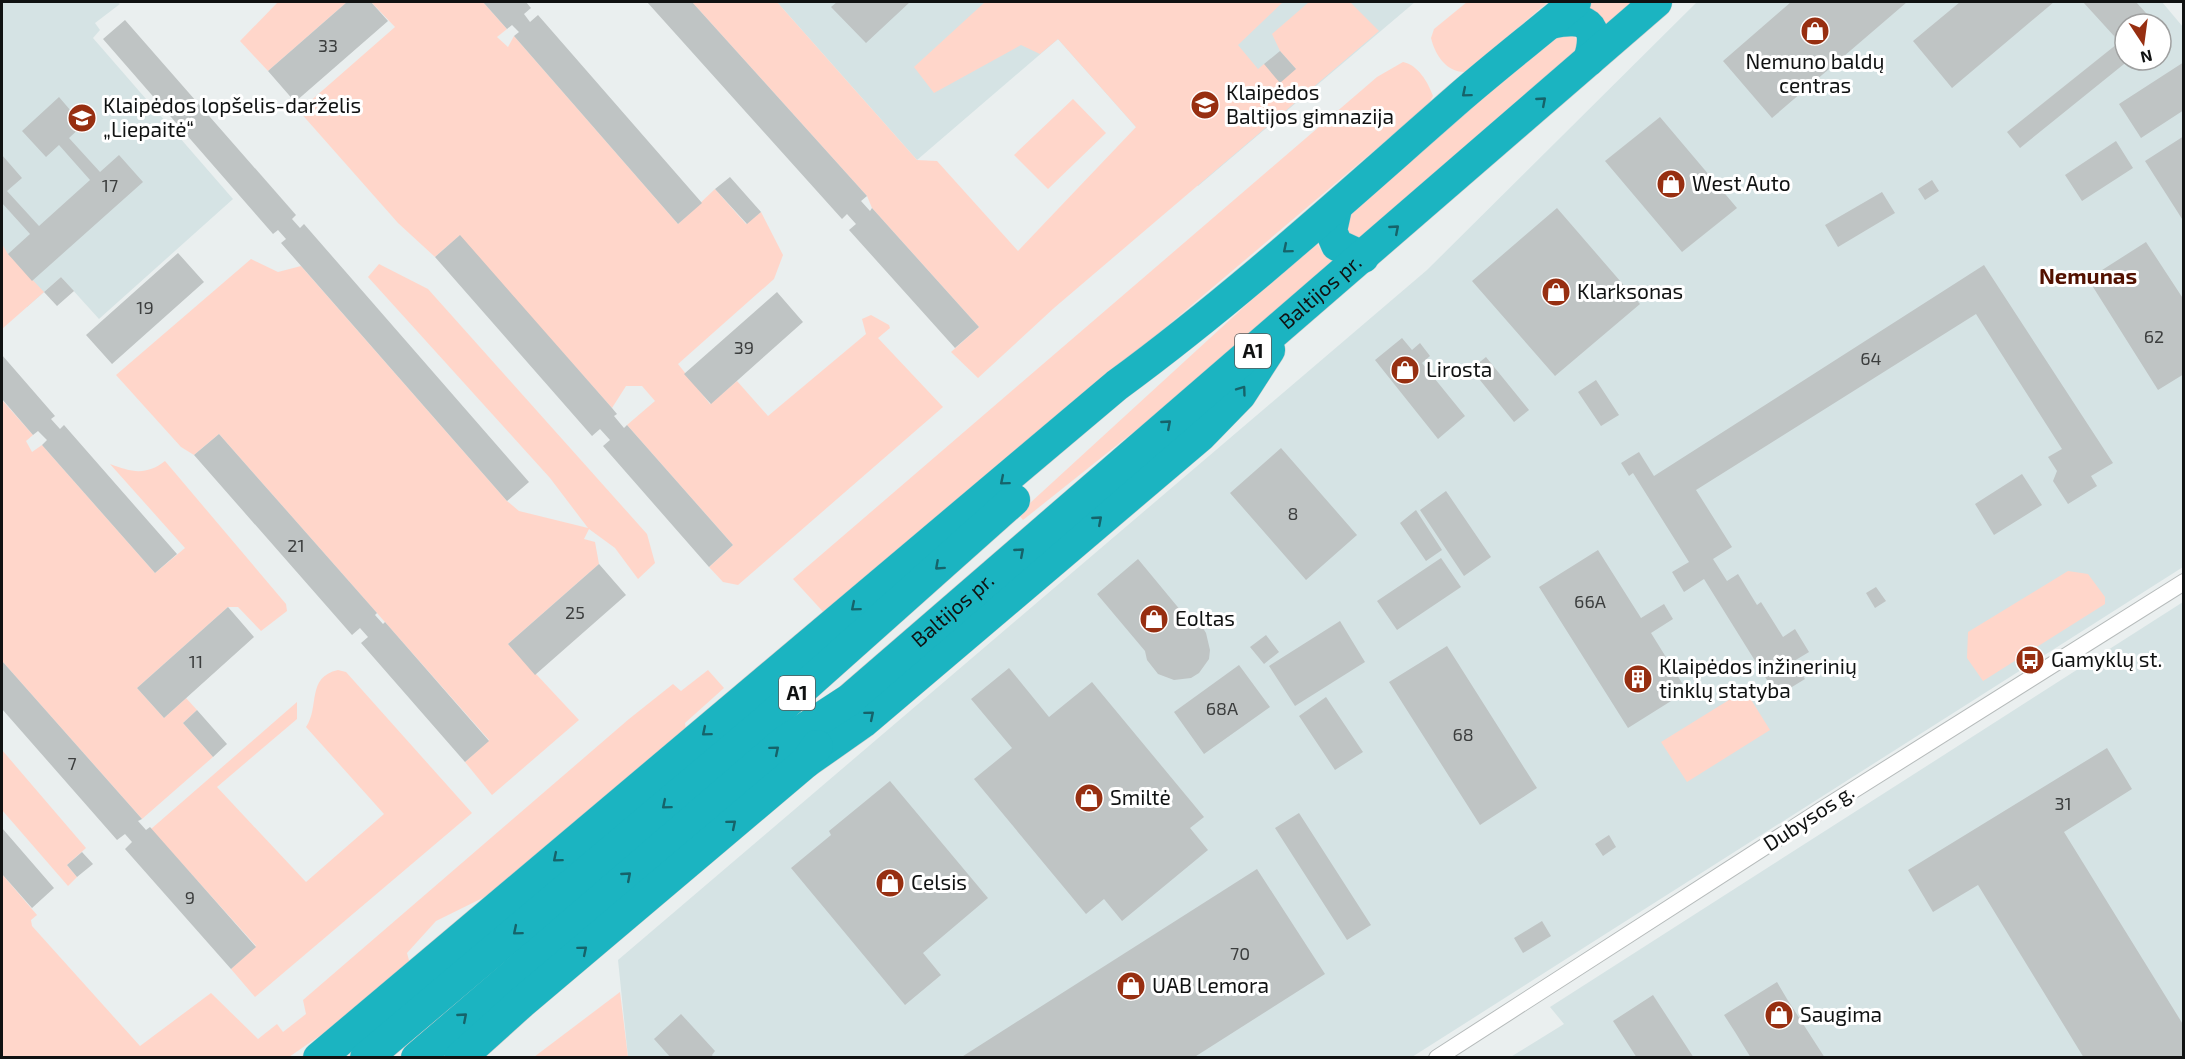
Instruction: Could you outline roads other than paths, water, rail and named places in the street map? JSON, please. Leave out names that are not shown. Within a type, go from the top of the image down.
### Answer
[{"type":"highway","name":"A1","points":[[366,1058],[775,713],[1123,400],[1180,339],[1575,2]]},
{"type":"highway","name":"Baltijos pr.","points":[[849,700],[1656,2]]},
{"type":"highway","points":[[1551,23],[1573,19],[1584,22],[1591,28],[1595,43],[1589,60]]},
{"type":"highway","points":[[1336,208],[1331,231],[1337,245],[1363,257]]},
{"type":"highway","points":[[460,1058],[521,1003],[806,762],[863,722],[1200,436],[1240,395],[1289,320]]},
{"type":"highway","points":[[319,1058],[1117,385],[1180,339]]},
{"type":"highway","name":"A1","points":[[418,1057],[783,743],[849,700]]},
{"type":"highway","points":[[806,762],[849,700]]},
{"type":"street","name":"Dubysos g.","points":[[1437,1058],[1852,790],[2184,582]]},
{"type":"place","name":"Nemuno baldų centras","points":[[1815,31]]},
{"type":"place","name":"Klaipėdos Baltijos gimnazija","points":[[1205,105]]},
{"type":"place","name":"Klaipėdos lopšelis-darželis „Liepaitė“","points":[[82,118]]},
{"type":"place","name":"West Auto","points":[[1671,184]]},
{"type":"place","name":"Klarksonas","points":[[1556,292]]},
{"type":"place","name":"Lirosta","points":[[1405,370]]},
{"type":"place","name":"Eoltas","points":[[1154,619]]},
{"type":"place","name":"Gamyklų st.","points":[[2030,660]]},
{"type":"place","name":"Klaipėdos inžinerinių tinklų statyba","points":[[1638,679]]},
{"type":"place","name":"Smiltė","points":[[1089,798]]},
{"type":"place","name":"Celsis","points":[[890,883]]},
{"type":"place","name":"UAB Lemora","points":[[1131,986]]},
{"type":"place","name":"Saugima","points":[[1779,1015]]},
{"type":"district","name":"Nemunas","points":[[2088,276]]}]
